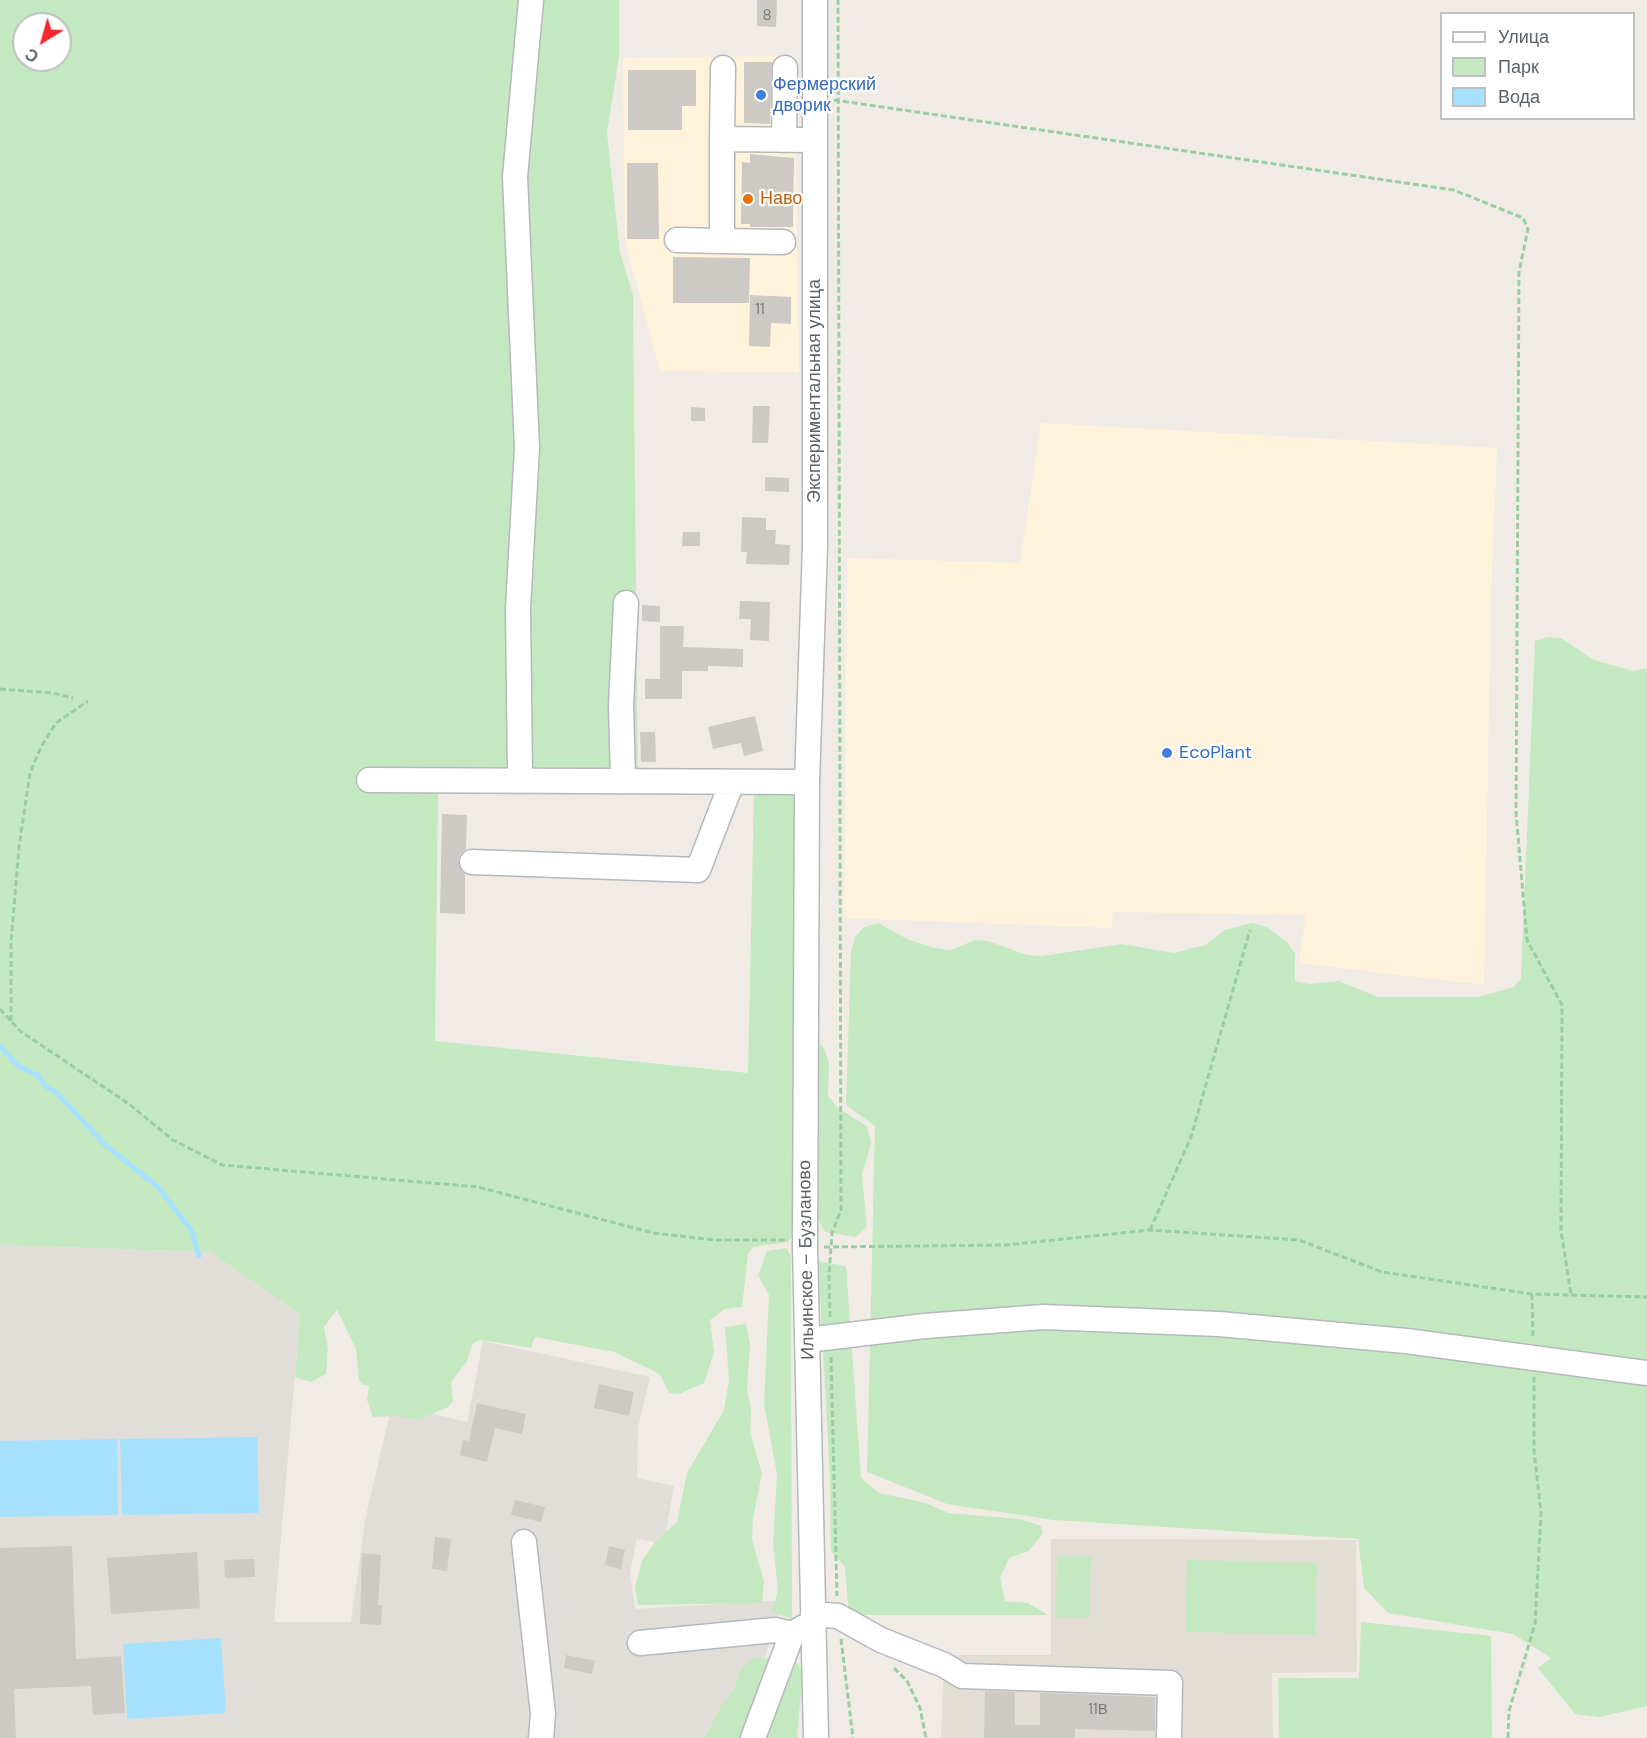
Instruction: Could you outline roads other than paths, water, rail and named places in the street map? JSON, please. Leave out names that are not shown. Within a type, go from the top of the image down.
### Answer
[{"type":"street","points":[[520,780],[518,608],[527,448],[515,177],[531,0]]},
{"type":"street","name":"Экспериментальная улица","points":[[807,782],[815,546],[814,0]]},
{"type":"street","points":[[722,241],[723,68]]},
{"type":"street","points":[[784,140],[785,68]]},
{"type":"street","points":[[722,139],[814,140]]},
{"type":"street","points":[[677,240],[783,242]]},
{"type":"street","points":[[623,781],[621,705],[626,603]]},
{"type":"street","points":[[369,780],[807,782]]},
{"type":"street","points":[[472,862],[698,870],[732,782]]},
{"type":"street","name":"Ильинское – Бузланово","points":[[807,782],[805,1243],[819,1338],[814,1618],[816,1738]]},
{"type":"street","points":[[819,1338],[925,1326],[1043,1317],[1219,1324],[1406,1341],[1647,1373]]},
{"type":"street","points":[[524,1542],[543,1714],[541,1738]]},
{"type":"street","points":[[753,1738],[792,1634],[814,1618],[838,1616],[881,1640],[944,1665],[962,1676],[1170,1683],[1169,1738]]},
{"type":"street","points":[[640,1643],[775,1630],[792,1634]]},
{"type":"water","points":[[257,1437],[259,1513],[122,1515],[120,1439]]},
{"type":"water","points":[[117,1439],[118,1515],[0,1517],[0,1441]]},
{"type":"water","points":[[221,1638],[226,1713],[127,1719],[123,1644]]},
{"type":"waterway","points":[[0,1046],[17,1065],[37,1075],[46,1087],[56,1092],[104,1144],[158,1187],[191,1230],[199,1256]]},
{"type":"place","name":"Фермерский дворик","points":[[761,95]]},
{"type":"place","name":"Наво","points":[[748,199]]},
{"type":"place","name":"EcoPlant","points":[[1167,753]]}]
